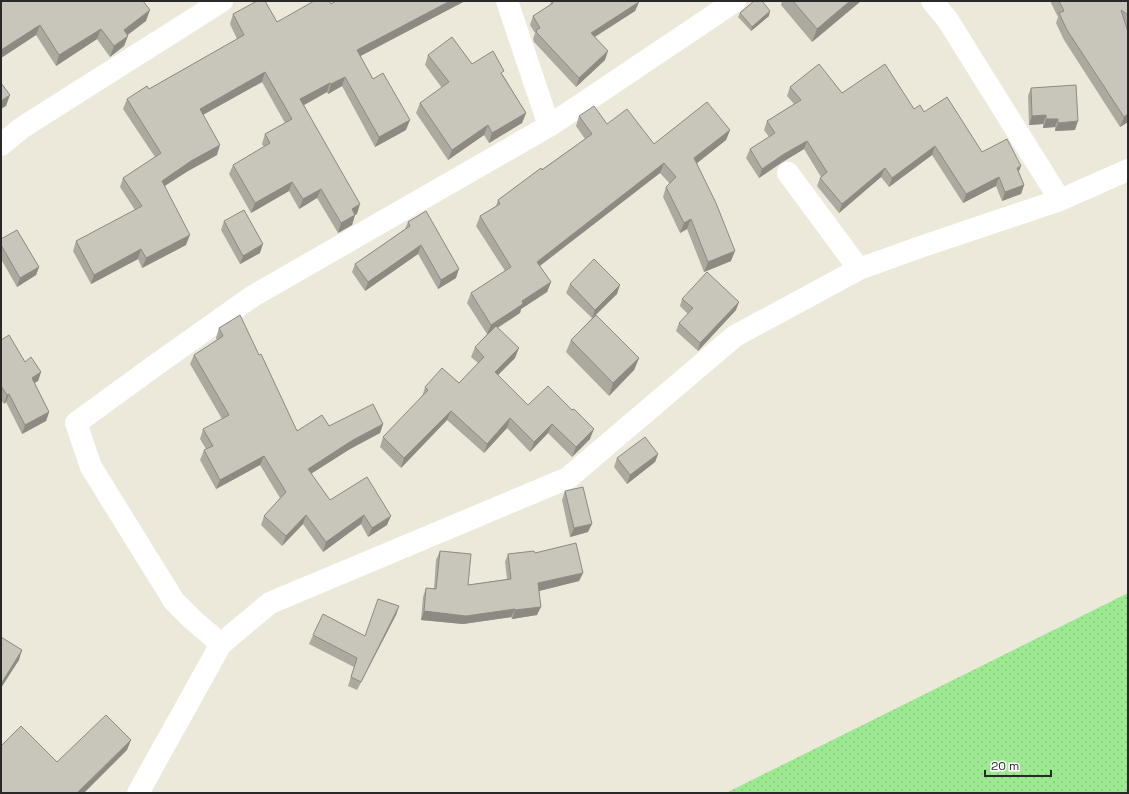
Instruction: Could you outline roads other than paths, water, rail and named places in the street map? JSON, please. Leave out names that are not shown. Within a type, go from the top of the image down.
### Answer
[{"type":"street","points":[[1,145],[23,127],[222,1]]},
{"type":"street","points":[[507,1],[548,126]]},
{"type":"street","points":[[221,644],[174,601],[91,467],[76,423],[253,296],[548,126],[735,1]]},
{"type":"street","points":[[932,1],[947,19],[1060,200]]},
{"type":"street","points":[[138,793],[221,644],[270,603],[568,478],[735,336],[859,269],[926,244],[1060,200],[1128,170]]},
{"type":"street","points":[[788,173],[859,269]]}]
